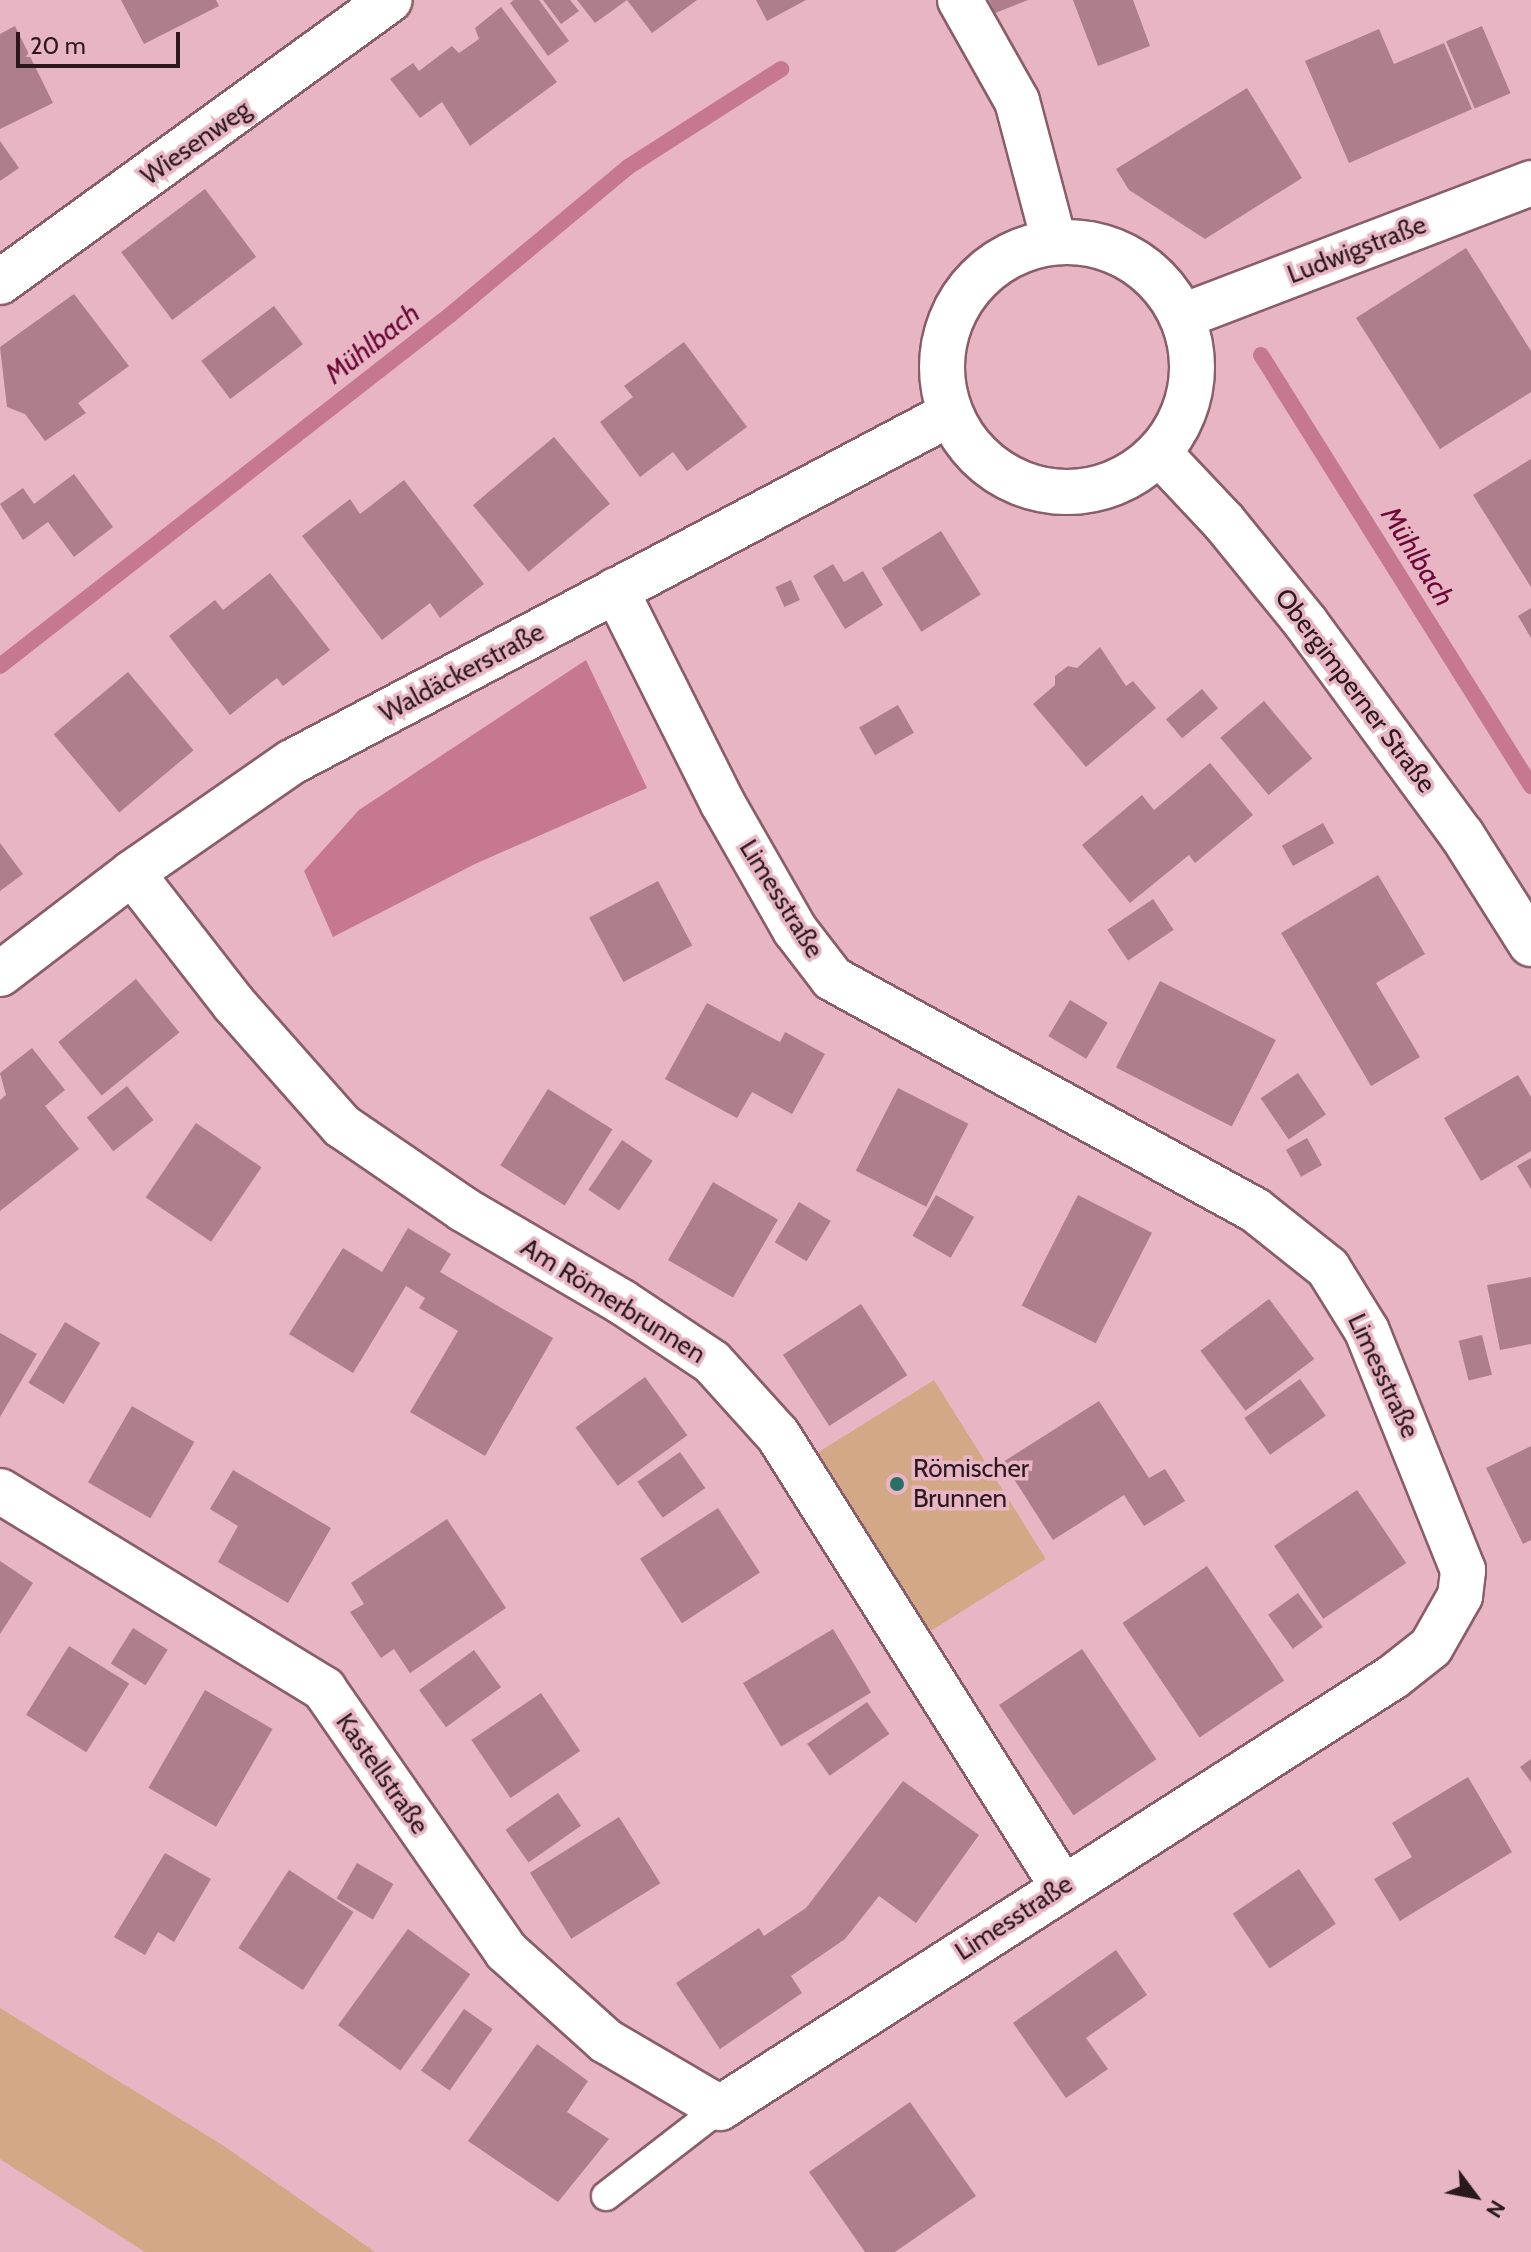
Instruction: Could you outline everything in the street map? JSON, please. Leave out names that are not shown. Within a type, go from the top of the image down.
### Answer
[{"type":"street","name":"Wiesenweg","points":[[3,273],[390,0]]},
{"type":"street","points":[[960,0],[1017,101],[1054,241]]},
{"type":"street","name":"Ludwigstraße","points":[[1183,316],[1529,189]]},
{"type":"street","points":[[1054,241],[1106,247],[1152,274],[1183,316],[1193,368],[1182,419],[1159,453],[1105,487],[1053,494],[1003,477],[964,442],[950,414],[943,393],[943,340],[965,293],[1004,257],[1054,241]]},
{"type":"street","name":"Waldäckerstraße","points":[[0,974],[132,873],[292,762],[950,414]]},
{"type":"street","name":"Obergimperner Straße","points":[[1159,453],[1224,522],[1306,623],[1462,835],[1531,944]]},
{"type":"street","name":"Limesstraße","points":[[616,590],[722,802],[795,930],[832,978],[1255,1210],[1328,1268],[1367,1331],[1463,1570],[1460,1596],[1431,1647],[1412,1662],[720,2108]]},
{"type":"street","name":"Am Römerbrunnen","points":[[132,873],[234,1004],[342,1126],[463,1209],[622,1302],[712,1362],[778,1435],[1062,1886]]},
{"type":"street","name":"Kastellstraße","points":[[0,1491],[324,1689],[506,1951],[606,2041],[720,2108]]},
{"type":"lane","points":[[606,2196],[720,2108]]},
{"type":"shaded area","points":[[586,660],[647,788],[475,864],[333,937],[304,871],[359,810]]},
{"type":"shaded area","points":[[934,1380],[1046,1559],[917,1639],[805,1461]]},
{"type":"shaded area","points":[[0,2008],[224,2146],[375,2252],[145,2252],[0,2159]]},
{"type":"building","points":[[121,0],[216,0],[219,6],[144,44]]},
{"type":"building","points":[[514,0],[539,0],[569,41],[548,56],[510,3]]},
{"type":"building","points":[[543,0],[570,0],[579,11],[561,24]]},
{"type":"building","points":[[577,0],[627,0],[595,23]]},
{"type":"building","points":[[627,0],[697,0],[652,33]]},
{"type":"building","points":[[756,0],[806,0],[767,21]]},
{"type":"building","points":[[989,0],[1028,0],[995,13]]},
{"type":"building","points":[[1073,0],[1133,0],[1150,46],[1098,66]]},
{"type":"building","points":[[501,7],[557,82],[470,146],[442,102],[420,118],[390,79],[413,63],[419,71],[452,46],[459,53],[479,39],[475,28]]},
{"type":"building","points":[[15,26],[53,103],[0,129],[0,34]]},
{"type":"building","points":[[1482,26],[1511,93],[1475,108],[1446,41]]},
{"type":"building","points":[[1379,29],[1394,64],[1444,43],[1472,109],[1349,163],[1305,61]]},
{"type":"building","points":[[1247,88],[1302,178],[1205,239],[1129,190],[1116,169]]},
{"type":"building","points":[[0,141],[19,168],[0,181]]},
{"type":"building","points":[[205,189],[256,257],[172,320],[121,252]]},
{"type":"building","points":[[1466,248],[1531,351],[1531,392],[1440,449],[1356,318]]},
{"type":"building","points":[[74,294],[129,366],[78,403],[86,413],[45,441],[25,414],[7,407],[0,347]]},
{"type":"building","points":[[274,306],[303,344],[230,399],[201,361]]},
{"type":"building","points":[[684,342],[747,427],[687,471],[673,452],[640,477],[600,422],[633,397],[624,386]]},
{"type":"building","points":[[554,437],[610,504],[529,572],[473,505]]},
{"type":"building","points":[[1531,459],[1531,587],[1473,495]]},
{"type":"building","points":[[74,474],[113,527],[74,557],[48,522],[23,540],[0,504],[23,488],[34,504]]},
{"type":"building","points":[[404,480],[484,584],[440,618],[430,603],[382,640],[302,536],[350,499],[360,514]]},
{"type":"building","points":[[941,531],[981,595],[921,632],[882,568]]},
{"type":"building","points":[[833,564],[844,582],[863,571],[883,605],[845,629],[813,576]]},
{"type":"building","points":[[270,573],[330,650],[283,686],[277,678],[230,715],[169,636],[215,600],[223,610]]},
{"type":"building","points":[[791,580],[800,600],[784,607],[775,587]]},
{"type":"building","points":[[1531,608],[1531,638],[1518,616]]},
{"type":"building","points":[[1100,647],[1126,686],[1133,681],[1156,708],[1086,767],[1033,704],[1055,685],[1055,676],[1068,666],[1077,668]]},
{"type":"building","points":[[128,672],[194,750],[119,812],[54,734]]},
{"type":"building","points":[[1202,689],[1218,708],[1182,738],[1166,719]]},
{"type":"building","points":[[1264,701],[1312,758],[1269,795],[1220,738]]},
{"type":"building","points":[[898,705],[914,733],[875,755],[859,728]]},
{"type":"building","points":[[1210,763],[1253,815],[1195,863],[1189,855],[1130,903],[1082,845],[1142,795],[1154,810]]},
{"type":"building","points":[[1323,823],[1334,843],[1293,866],[1282,846]]},
{"type":"building","points":[[0,843],[23,874],[0,891]]},
{"type":"building","points":[[1378,875],[1425,954],[1376,983],[1420,1057],[1371,1086],[1281,933]]},
{"type":"building","points":[[658,881],[692,945],[623,982],[589,918]]},
{"type":"building","points":[[1153,899],[1174,930],[1128,960],[1107,930]]},
{"type":"building","points":[[136,979],[179,1033],[102,1096],[58,1042]]},
{"type":"building","points":[[1160,981],[1276,1040],[1232,1126],[1116,1067]]},
{"type":"building","points":[[1070,1000],[1108,1023],[1086,1059],[1048,1036]]},
{"type":"building","points":[[707,1003],[780,1042],[785,1032],[825,1054],[792,1114],[752,1092],[737,1118],[665,1079]]},
{"type":"building","points":[[32,1048],[65,1090],[45,1106],[79,1149],[0,1211],[0,1100],[6,1095],[0,1073]]},
{"type":"building","points":[[1298,1073],[1326,1114],[1289,1140],[1261,1098]]},
{"type":"building","points":[[1518,1075],[1531,1097],[1531,1151],[1481,1181],[1444,1118]]},
{"type":"building","points":[[127,1086],[153,1120],[113,1151],[87,1117]]},
{"type":"building","points":[[898,1088],[968,1124],[926,1207],[856,1171]]},
{"type":"building","points":[[548,1089],[612,1129],[565,1206],[500,1165]]},
{"type":"building","points":[[196,1123],[261,1167],[211,1242],[146,1198]]},
{"type":"building","points":[[1307,1138],[1322,1165],[1301,1177],[1286,1150]]},
{"type":"building","points":[[622,1140],[653,1161],[619,1210],[588,1190]]},
{"type":"building","points":[[1531,1158],[1531,1189],[1517,1166]]},
{"type":"building","points":[[713,1182],[778,1220],[733,1297],[668,1260]]},
{"type":"building","points":[[936,1195],[974,1217],[951,1258],[912,1236]]},
{"type":"building","points":[[1078,1195],[1152,1233],[1096,1343],[1022,1305]]},
{"type":"building","points":[[799,1202],[831,1221],[807,1261],[775,1242]]},
{"type":"building","points":[[408,1228],[451,1254],[440,1272],[553,1338],[485,1456],[410,1412],[458,1331],[419,1308],[425,1298],[406,1286],[353,1373],[289,1334],[343,1248],[382,1272]]},
{"type":"building","points":[[1531,1277],[1531,1344],[1500,1350],[1487,1285]]},
{"type":"building","points":[[1269,1299],[1314,1359],[1245,1411],[1200,1351]]},
{"type":"building","points":[[861,1304],[907,1375],[829,1426],[783,1355]]},
{"type":"building","points":[[65,1322],[100,1343],[64,1404],[28,1383]]},
{"type":"building","points":[[0,1333],[37,1354],[0,1417]]},
{"type":"building","points":[[1482,1335],[1492,1375],[1469,1381],[1459,1341]]},
{"type":"building","points":[[645,1377],[687,1435],[618,1486],[575,1428]]},
{"type":"building","points":[[1300,1379],[1326,1416],[1270,1455],[1244,1418]]},
{"type":"building","points":[[1099,1401],[1149,1478],[1165,1469],[1185,1501],[1144,1526],[1124,1495],[1053,1540],[1003,1462]]},
{"type":"building","points":[[132,1406],[194,1442],[150,1518],[88,1482]]},
{"type":"building","points":[[1531,1446],[1531,1540],[1523,1544],[1486,1468]]},
{"type":"building","points":[[680,1452],[705,1488],[663,1518],[637,1482]]},
{"type":"building","points":[[233,1470],[331,1528],[288,1603],[218,1562],[238,1526],[210,1509]]},
{"type":"building","points":[[1357,1490],[1406,1563],[1323,1619],[1274,1546]]},
{"type":"building","points":[[718,1508],[760,1573],[682,1623],[640,1559]]},
{"type":"building","points":[[447,1519],[506,1608],[410,1673],[394,1649],[381,1658],[350,1612],[364,1604],[351,1583]]},
{"type":"building","points":[[0,1561],[33,1583],[0,1634]]},
{"type":"building","points":[[1207,1566],[1284,1680],[1200,1737],[1122,1623]]},
{"type":"building","points":[[1298,1593],[1323,1627],[1293,1649],[1268,1615]]},
{"type":"building","points":[[133,1628],[168,1650],[146,1685],[111,1664]]},
{"type":"building","points":[[833,1629],[871,1692],[781,1747],[743,1683]]},
{"type":"building","points":[[69,1646],[129,1684],[86,1752],[26,1715]]},
{"type":"building","points":[[1082,1649],[1156,1759],[1073,1815],[999,1705]]},
{"type":"building","points":[[474,1650],[501,1687],[446,1727],[419,1690]]},
{"type":"building","points":[[205,1690],[273,1729],[216,1827],[148,1788]]},
{"type":"building","points":[[541,1693],[580,1751],[511,1798],[471,1740]]},
{"type":"building","points":[[867,1702],[889,1734],[830,1776],[807,1744]]},
{"type":"building","points":[[1531,1759],[1531,1782],[1520,1767]]},
{"type":"building","points":[[1468,1777],[1512,1852],[1400,1921],[1374,1879],[1412,1857],[1392,1823]]},
{"type":"building","points":[[903,1781],[979,1835],[916,1923],[879,1896],[845,1939],[791,1976],[802,1993],[720,2049],[676,1983],[759,1928],[764,1936],[806,1908]]},
{"type":"building","points":[[558,1793],[581,1826],[529,1862],[506,1830]]},
{"type":"building","points":[[619,1817],[660,1883],[571,1939],[530,1873]]},
{"type":"building","points":[[165,1853],[211,1879],[174,1942],[158,1932],[145,1955],[114,1937]]},
{"type":"building","points":[[357,1863],[393,1884],[373,1920],[336,1899]]},
{"type":"building","points":[[1299,1869],[1336,1924],[1270,1968],[1233,1914]]},
{"type":"building","points":[[289,1870],[354,1912],[303,1990],[238,1948]]},
{"type":"building","points":[[408,1929],[470,1974],[400,2071],[338,2025]]},
{"type":"building","points":[[1116,1950],[1147,1995],[1086,2038],[1108,2069],[1066,2098],[1013,2023]]},
{"type":"building","points":[[464,2009],[493,2029],[450,2091],[421,2070]]},
{"type":"building","points":[[537,2044],[588,2081],[567,2112],[609,2139],[558,2202],[468,2141]]},
{"type":"building","points":[[910,2102],[976,2196],[895,2252],[865,2252],[809,2172]]},
{"type":"waterway","name":"Mühlbach","points":[[0,666],[450,315],[628,167],[781,69]]},
{"type":"waterway","name":"Mühlbach","points":[[1261,355],[1531,786]]},
{"type":"place","name":"Römischer Brunnen","points":[[897,1484]]}]
